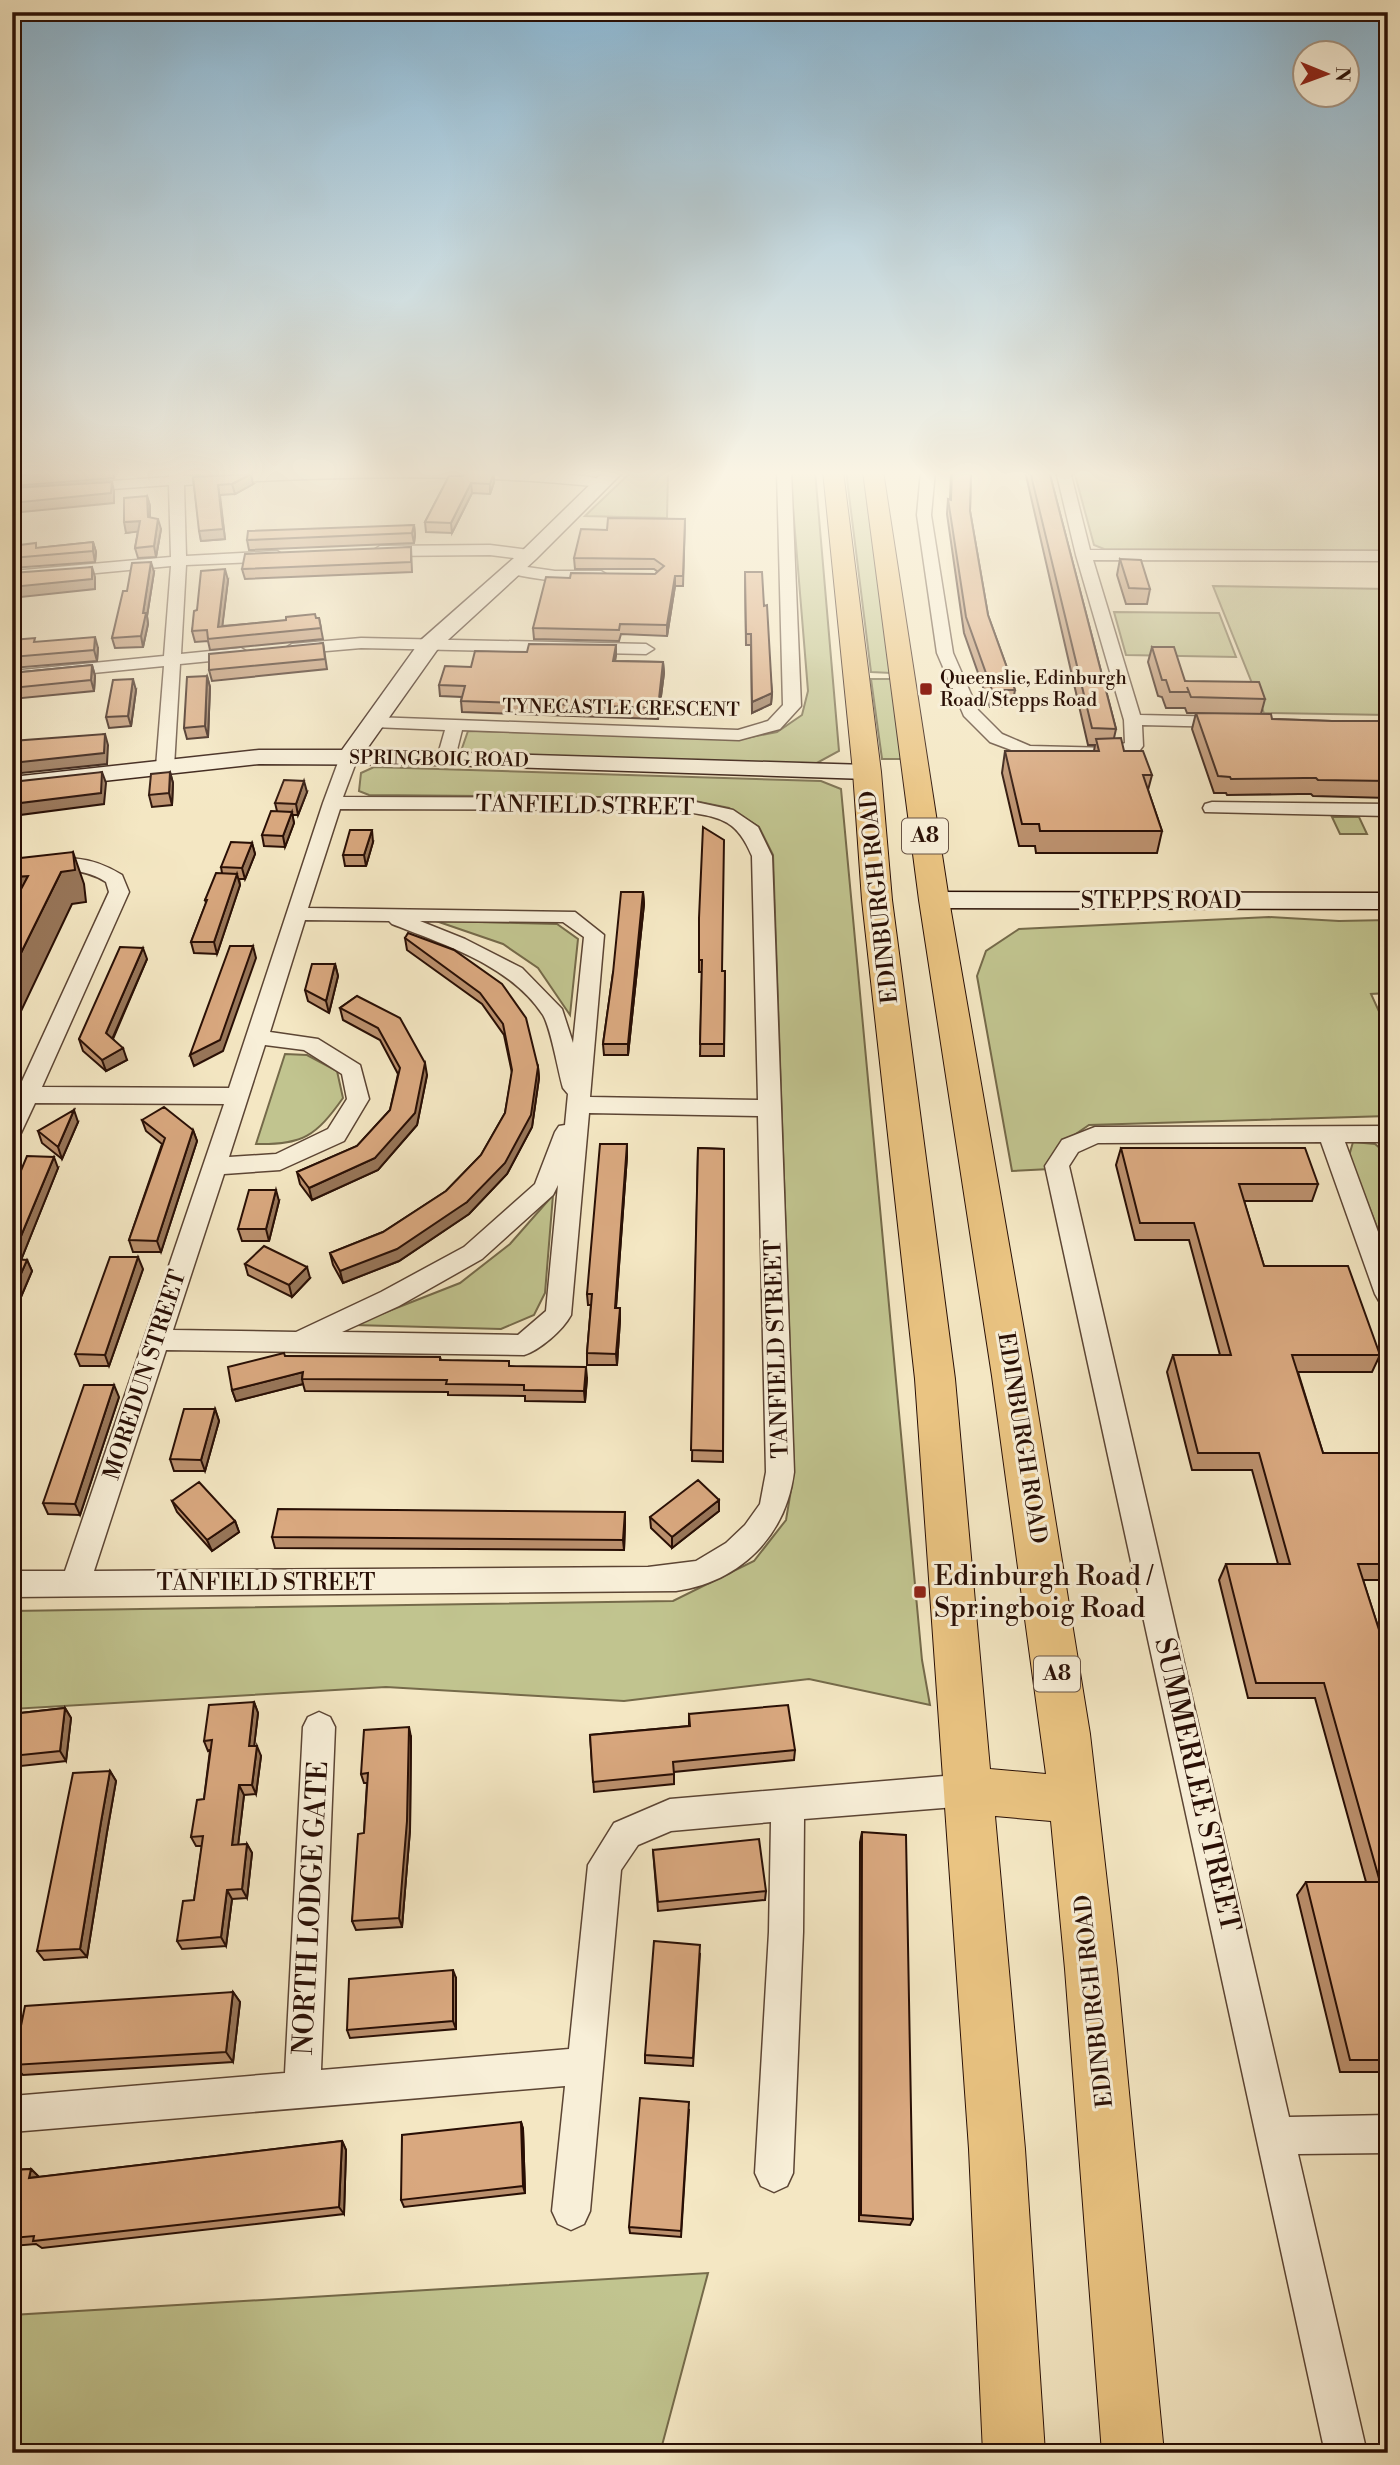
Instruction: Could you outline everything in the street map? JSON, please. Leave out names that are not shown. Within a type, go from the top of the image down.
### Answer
[{"type":"main road","points":[[349,757],[429,645],[495,586]]},
{"type":"main road","name":"EDINBURGH ROAD","points":[[846,586],[867,772],[905,900],[1014,1389],[1053,1639],[1073,1800],[1104,2100],[1133,2453]]},
{"type":"main road","name":"EDINBURGH ROAD","points":[[889,586],[916,773],[905,900],[934,1379],[997,2149],[1014,2453]]},
{"type":"main road","name":"SPRINGBOIG ROAD","points":[[12,784],[259,757],[446,758],[867,772]]},
{"type":"main road","points":[[867,772],[916,773]]},
{"type":"main road","name":"STEPPS ROAD","points":[[905,900],[1388,901]]},
{"type":"main road","points":[[968,1790],[1073,1800]]},
{"type":"street","points":[[164,767],[178,586]]},
{"type":"street","name":"TYNECASTLE CRESCENT","points":[[373,722],[739,735],[774,725],[792,706],[788,586]]},
{"type":"street","points":[[935,586],[945,653],[970,712],[996,738],[1027,751],[1113,753],[1134,746],[1133,720],[1093,586]]},
{"type":"street","points":[[280,650],[361,643],[646,649]]},
{"type":"street","points":[[12,676],[253,652]]},
{"type":"street","points":[[1133,720],[1241,722]]},
{"type":"street","points":[[446,758],[455,725]]},
{"type":"street","name":"MOREDUN STREET","points":[[75,1585],[349,757]]},
{"type":"street","name":"TANFIELD STREET","points":[[12,1584],[648,1580],[694,1575],[725,1559],[748,1541],[770,1513],[777,1494],[780,1472],[770,1108],[762,856],[751,831],[726,814],[677,804],[332,803]]},
{"type":"street","points":[[1212,808],[1388,810]]},
{"type":"street","points":[[12,870],[66,864],[94,866],[115,879],[118,892],[12,1129]]},
{"type":"street","points":[[157,1339],[524,1345],[558,1315],[594,935],[568,916],[296,914]]},
{"type":"street","points":[[299,1341],[390,1299],[473,1253],[545,1189],[578,1105],[554,1014],[515,973],[458,943],[386,915]]},
{"type":"street","points":[[215,1166],[280,1162],[336,1135],[358,1099],[352,1070],[310,1044],[257,1037]]},
{"type":"street","points":[[29,1094],[238,1096]]},
{"type":"street","points":[[578,1105],[770,1108]]},
{"type":"street","points":[[1329,1134],[1388,1294]]},
{"type":"street","name":"SUMMERLEE STREET","points":[[1346,2453],[1277,2136],[1057,1166],[1070,1146],[1095,1135],[1388,1135]]},
{"type":"street","name":"NORTH LODGE GATE","points":[[302,2090],[319,1727]]},
{"type":"street","points":[[571,2211],[605,1865],[626,1834],[670,1815],[968,1790]]},
{"type":"street","points":[[774,2174],[786,1933],[788,1803]]},
{"type":"street","name":"NORTH LODGE GATE","points":[[12,2115],[585,2066]]},
{"type":"street","points":[[1277,2136],[1388,2134]]},
{"type":"green space","points":[[799,586],[825,586],[839,751],[815,764],[460,754],[468,731],[746,738],[777,732],[802,715],[808,691]]},
{"type":"green space","points":[[860,586],[879,586],[891,673],[871,672]]},
{"type":"green space","points":[[1213,586],[1388,589],[1388,715],[1264,713]]},
{"type":"green space","points":[[1114,612],[1219,613],[1236,657],[1126,655]]},
{"type":"green space","points":[[871,679],[893,679],[905,759],[882,759]]},
{"type":"green space","points":[[374,767],[821,781],[841,789],[922,1660],[930,1705],[809,1679],[624,1701],[386,1687],[12,1709],[12,1611],[673,1601],[754,1561],[786,1520],[794,1472],[773,855],[759,827],[729,808],[680,798],[369,795],[359,791],[361,773]]},
{"type":"green space","points":[[1332,817],[1359,817],[1367,834],[1340,834]]},
{"type":"green space","points":[[1269,917],[1339,921],[1388,920],[1388,993],[1371,994],[1388,1031],[1388,1116],[1089,1125],[1057,1147],[1050,1169],[1012,1171],[977,976],[986,951],[1019,929]]},
{"type":"green space","points":[[436,921],[557,924],[578,939],[570,1015],[538,968],[503,944]]},
{"type":"green space","points":[[285,1054],[307,1055],[337,1071],[343,1098],[325,1121],[307,1136],[286,1143],[256,1144]]},
{"type":"green space","points":[[1353,1142],[1375,1144],[1388,1155],[1388,1255],[1349,1156]]},
{"type":"green space","points":[[553,1195],[545,1293],[534,1315],[501,1329],[353,1325],[460,1283],[510,1244]]},
{"type":"green space","points":[[708,2273],[660,2453],[12,2453],[12,2315]]},
{"type":"building","points":[[128,586],[147,586],[143,613],[146,613],[141,636],[112,638],[123,591],[127,591]]},
{"type":"building","points":[[199,586],[223,586],[218,627],[315,614],[316,618],[319,618],[321,628],[208,639],[207,630],[192,631],[194,611],[197,610]]},
{"type":"building","points":[[544,586],[673,586],[667,625],[620,624],[619,630],[533,628]]},
{"type":"building","points":[[745,586],[763,586],[764,606],[767,605],[772,693],[752,702],[751,634],[746,634]]},
{"type":"building","points":[[961,586],[983,586],[988,615],[1015,690],[992,690],[966,617]]},
{"type":"building","points":[[1058,586],[1079,586],[1116,729],[1092,728]]},
{"type":"building","points":[[1149,586],[1150,589],[1129,588]]},
{"type":"building","points":[[95,637],[94,650],[12,657],[12,640],[35,638],[34,642]]},
{"type":"building","points":[[323,643],[325,659],[209,670],[209,654]]},
{"type":"building","points":[[529,644],[616,645],[613,661],[663,662],[658,708],[461,701],[465,686],[439,685],[445,666],[471,667],[475,651],[527,652]]},
{"type":"building","points":[[1152,647],[1174,647],[1185,681],[1259,682],[1265,699],[1191,697],[1189,692],[1170,692],[1166,680],[1162,680]]},
{"type":"building","points":[[92,665],[91,680],[12,688],[12,673]]},
{"type":"building","points":[[207,676],[205,726],[184,728],[187,677]]},
{"type":"building","points":[[133,679],[128,716],[106,717],[113,680]]},
{"type":"building","points":[[1196,713],[1271,714],[1272,719],[1388,721],[1388,781],[1231,779],[1218,776]]},
{"type":"building","points":[[105,734],[104,753],[12,763],[12,741]]},
{"type":"building","points":[[1121,738],[1124,751],[1143,751],[1152,775],[1143,775],[1162,831],[1040,831],[1039,824],[1022,824],[1005,751],[1099,751],[1096,739]]},
{"type":"building","points":[[102,772],[101,793],[12,804],[12,782]]},
{"type":"building","points":[[170,772],[169,793],[149,795],[151,774]]},
{"type":"building","points":[[284,780],[304,781],[296,804],[275,803]]},
{"type":"building","points":[[271,811],[292,812],[283,836],[262,835]]},
{"type":"building","points":[[703,827],[724,840],[724,1044],[700,1044],[702,960],[699,960],[699,918]]},
{"type":"building","points":[[350,830],[372,830],[364,855],[343,855]]},
{"type":"building","points":[[231,842],[252,843],[242,868],[221,867]]},
{"type":"building","points":[[73,852],[75,870],[61,872],[12,971],[12,906],[28,876],[12,877],[12,859]]},
{"type":"building","points":[[216,873],[237,874],[214,942],[191,942],[205,900]]},
{"type":"building","points":[[621,892],[643,892],[628,1044],[603,1044],[613,973]]},
{"type":"building","points":[[408,933],[454,950],[502,984],[526,1018],[538,1067],[531,1115],[505,1163],[467,1202],[397,1249],[340,1271],[330,1253],[383,1232],[446,1191],[481,1155],[505,1113],[512,1070],[503,1024],[480,993],[405,938]]},
{"type":"building","points":[[230,946],[253,946],[220,1040],[190,1055]]},
{"type":"building","points":[[120,947],[143,948],[106,1033],[123,1048],[102,1060],[79,1039]]},
{"type":"building","points":[[312,964],[335,964],[326,1001],[305,990]]},
{"type":"building","points":[[357,996],[400,1018],[425,1063],[415,1113],[375,1158],[309,1188],[297,1172],[357,1146],[390,1110],[400,1068],[378,1028],[340,1008]]},
{"type":"building","points":[[164,1107],[193,1130],[157,1241],[129,1240],[165,1138],[142,1120]]},
{"type":"building","points":[[74,1110],[58,1147],[38,1131]]},
{"type":"building","points":[[600,1144],[627,1144],[615,1308],[620,1308],[616,1354],[587,1353],[592,1294],[587,1294]]},
{"type":"building","points":[[698,1148],[724,1149],[723,1451],[691,1450]]},
{"type":"building","points":[[1121,1148],[1305,1148],[1318,1184],[1239,1184],[1264,1266],[1348,1266],[1380,1355],[1292,1355],[1323,1453],[1388,1453],[1388,1564],[1358,1564],[1388,1658],[1388,2060],[1350,2060],[1306,1882],[1380,1882],[1324,1683],[1256,1683],[1226,1564],[1290,1564],[1259,1453],[1198,1453],[1173,1355],[1231,1355],[1194,1223],[1140,1223]]},
{"type":"building","points":[[27,1156],[54,1157],[16,1248],[12,1248],[12,1192]]},
{"type":"building","points":[[249,1190],[276,1190],[266,1229],[238,1229]]},
{"type":"building","points":[[264,1246],[307,1267],[289,1285],[245,1264]]},
{"type":"building","points":[[110,1257],[138,1257],[105,1355],[75,1354]]},
{"type":"building","points":[[12,1259],[27,1260],[12,1294]]},
{"type":"building","points":[[284,1353],[285,1356],[440,1357],[440,1360],[509,1361],[509,1366],[586,1367],[584,1391],[524,1390],[524,1385],[446,1384],[447,1380],[302,1379],[303,1372],[232,1390],[228,1367]]},
{"type":"building","points":[[84,1385],[114,1385],[75,1504],[43,1503]]},
{"type":"building","points":[[184,1409],[215,1409],[201,1460],[170,1459]]},
{"type":"building","points":[[698,1480],[719,1500],[672,1537],[650,1517]]},
{"type":"building","points":[[199,1482],[235,1521],[207,1540],[172,1501]]},
{"type":"building","points":[[278,1509],[625,1512],[623,1540],[272,1537]]},
{"type":"building","points":[[254,1702],[249,1746],[257,1746],[252,1785],[239,1785],[232,1845],[247,1844],[242,1889],[227,1890],[221,1937],[177,1941],[183,1901],[194,1900],[203,1836],[191,1837],[197,1800],[204,1799],[212,1740],[204,1741],[209,1705]]},
{"type":"building","points":[[788,1705],[795,1750],[673,1762],[674,1774],[593,1782],[590,1735],[690,1726],[689,1714]]},
{"type":"building","points":[[65,1708],[60,1751],[12,1756],[12,1714]]},
{"type":"building","points":[[409,1727],[407,1821],[399,1918],[352,1921],[358,1834],[364,1833],[368,1773],[361,1774],[364,1730]]},
{"type":"building","points":[[110,1771],[80,1949],[37,1951],[73,1773]]},
{"type":"building","points":[[862,1832],[906,1835],[913,2219],[861,2215]]},
{"type":"building","points":[[759,1839],[766,1891],[658,1902],[653,1850]]},
{"type":"building","points":[[654,1941],[700,1945],[693,2058],[645,2055]]},
{"type":"building","points":[[453,1970],[453,2021],[347,2030],[349,1979]]},
{"type":"building","points":[[233,1992],[226,2052],[13,2065],[25,2006]]},
{"type":"building","points":[[640,2098],[689,2102],[681,2231],[629,2227]]},
{"type":"building","points":[[521,2122],[523,2186],[401,2200],[402,2135]]},
{"type":"building","points":[[342,2141],[339,2207],[33,2241],[34,2236],[12,2238],[12,2170],[31,2169],[29,2178]]},
{"type":"place","name":"Queenslie, Edinburgh Road/ Stepps Road","points":[[926,689]]},
{"type":"place","name":"Edinburgh Road / Springboig Road","points":[[920,1592]]}]
